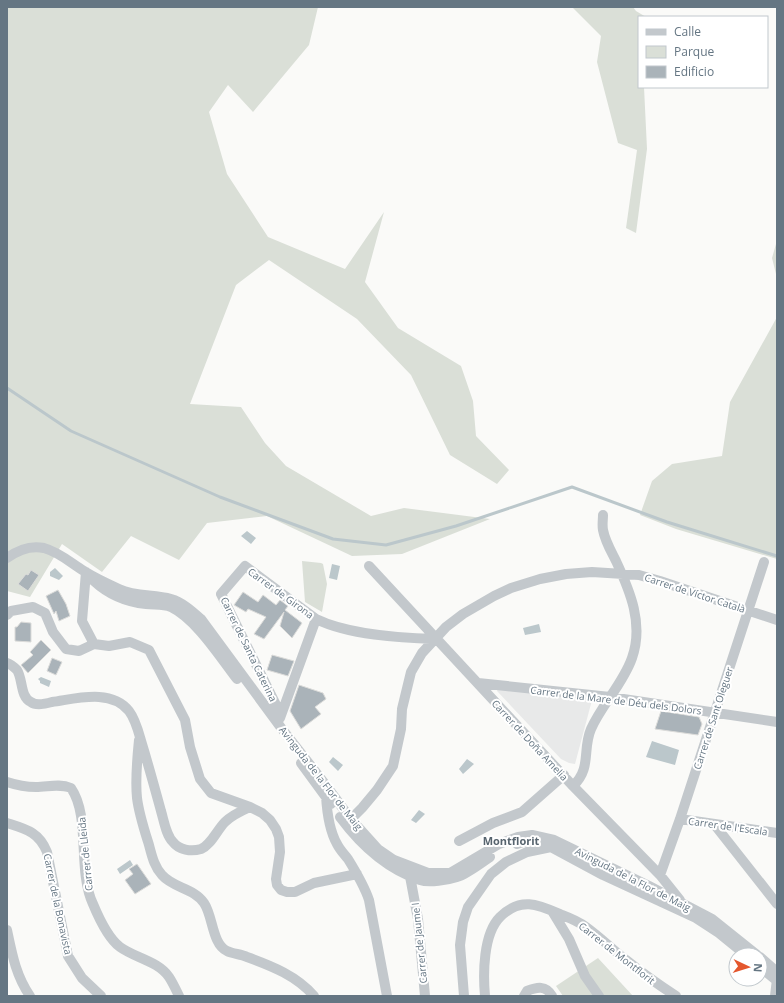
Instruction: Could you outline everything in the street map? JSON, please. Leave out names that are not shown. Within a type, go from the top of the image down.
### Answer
[{"type":"street","points":[[573,786],[585,770],[590,731],[600,710],[610,697],[632,658],[636,641],[636,624],[632,598],[607,543],[603,530],[603,515]]},
{"type":"street","name":"Avinguda de la Flor de Maig","points":[[7,558],[14,553],[29,547],[44,548],[58,554],[86,572],[127,592],[171,599],[190,608],[201,619],[325,784],[346,820],[364,846],[385,863],[408,870],[428,873],[450,873],[499,844],[518,837],[532,835],[554,840],[649,886],[712,919],[747,947]]},
{"type":"street","name":"Carrer de Sant Oleguer","points":[[660,875],[680,819],[764,562]]},
{"type":"street","name":"Carrer de Girona","points":[[244,566],[316,619],[324,623],[390,637],[436,639]]},
{"type":"street","name":"Carrer de Santa Caterina","points":[[244,566],[221,594],[278,722]]},
{"type":"street","name":"Carrer de Doña Amelia","points":[[369,566],[573,786],[660,875],[683,904],[689,915]]},
{"type":"street","points":[[86,572],[82,621],[94,644]]},
{"type":"street","name":"Carrer de Víctor Català","points":[[346,820],[362,808],[394,766],[401,729],[402,709],[411,672],[422,653],[446,627],[463,614],[511,588],[540,579],[566,574],[592,572],[639,575],[777,620]]},
{"type":"street","points":[[7,614],[11,611],[33,607],[45,612],[53,632],[66,649],[79,651],[94,644],[109,646],[130,642],[149,650],[185,720],[190,747],[200,779],[211,792],[250,806],[270,820],[279,837],[280,852],[276,879],[277,885],[282,890],[287,892],[295,892],[314,883],[335,880],[356,874]]},
{"type":"street","points":[[278,722],[316,619]]},
{"type":"street","points":[[7,663],[17,670],[26,698],[32,703],[42,704],[92,697],[117,700],[129,711],[140,736],[166,830],[172,841],[180,848],[195,850],[202,849],[207,845],[224,823],[250,806]]},
{"type":"street","name":"Carrer de la Mare de Déu dels Dolors","points":[[478,683],[610,697],[777,722]]},
{"type":"street","name":"Avinguda de la Flor de Maig","points":[[278,722],[326,797],[346,820]]},
{"type":"street","points":[[140,736],[136,770],[137,798],[142,822],[156,867],[166,879],[199,897],[204,902],[208,909],[218,942],[226,951],[246,956],[289,975],[306,986],[314,996]]},
{"type":"street","points":[[459,841],[493,823],[522,812],[564,775]]},
{"type":"street","name":"Carrer de Lleida","points":[[7,782],[25,787],[60,785],[71,788],[77,799],[80,811],[87,885],[93,904],[116,944],[128,952],[159,967],[169,976],[179,996]]},
{"type":"street","points":[[325,784],[328,818],[332,835],[337,846],[364,886],[369,900],[387,996]]},
{"type":"street","name":"Carrer de l'Escala","points":[[680,819],[777,833]]},
{"type":"street","name":"Carrer de la Bonavista","points":[[7,823],[34,833],[44,845],[47,852],[68,956],[82,978],[101,996]]},
{"type":"street","points":[[714,824],[777,904]]},
{"type":"street","name":"Avinguda de la Flor de Maig","points":[[408,870],[422,880],[441,880],[458,877],[504,848],[523,842],[539,842],[603,875],[689,915],[719,933],[736,947]]},
{"type":"street","points":[[464,996],[460,945],[463,922],[468,907],[491,874],[506,862],[527,852],[551,847]]},
{"type":"street","name":"Carrer de Jaume I","points":[[408,870],[418,919],[424,996]]},
{"type":"street","name":"Carrer de Montflorit","points":[[485,996],[485,960],[493,927],[506,911],[520,905],[536,904],[588,928],[644,975],[676,996]]},
{"type":"street","points":[[552,911],[569,939],[585,976],[599,996]]},
{"type":"street","points":[[7,930],[16,971],[30,996]]},
{"type":"street","points":[[768,967],[777,978],[775,996]]},
{"type":"street","points":[[768,972],[777,978]]},
{"type":"street","points":[[524,996],[527,991],[540,987],[545,988],[552,996]]},
{"type":"shaded area","points":[[247,531],[256,538],[251,544],[241,536]]},
{"type":"shaded area","points":[[332,564],[340,566],[337,580],[329,578]]},
{"type":"shaded area","points":[[55,568],[63,576],[59,580],[50,576],[50,572]]},
{"type":"shaded area","points":[[539,624],[541,632],[525,635],[523,628]]},
{"type":"shaded area","points":[[41,677],[51,681],[49,687],[40,683],[38,679]]},
{"type":"shaded area","points":[[498,688],[592,700],[575,764],[561,759],[497,691]]},
{"type":"shaded area","points":[[652,741],[679,750],[675,765],[646,757]]},
{"type":"shaded area","points":[[333,757],[343,765],[338,771],[329,762]]},
{"type":"shaded area","points":[[467,759],[474,764],[463,774],[459,769]]},
{"type":"shaded area","points":[[419,810],[425,814],[416,823],[411,820]]},
{"type":"shaded area","points":[[130,860],[133,865],[120,874],[117,869]]},
{"type":"green space","points":[[7,7],[318,7],[309,45],[253,112],[228,85],[209,112],[227,174],[268,237],[345,269],[384,212],[365,282],[398,328],[461,366],[473,401],[476,436],[509,470],[497,484],[450,455],[411,375],[357,319],[269,260],[236,285],[190,404],[241,407],[265,443],[286,466],[371,516],[404,508],[490,519],[402,554],[352,556],[267,516],[207,523],[179,560],[131,536],[102,572],[62,544],[30,597],[7,591]]},
{"type":"green space","points":[[572,7],[633,7],[636,11],[644,16],[638,16],[638,88],[644,88],[647,149],[636,233],[626,228],[637,150],[618,143],[597,62],[601,36]]},
{"type":"green space","points":[[776,244],[777,245],[777,278],[772,258]]},
{"type":"green space","points":[[777,317],[777,559],[676,529],[640,515],[652,481],[672,464],[722,456],[730,402]]},
{"type":"green space","points":[[302,561],[323,564],[327,584],[322,612],[305,602]]},
{"type":"green space","points":[[598,958],[633,996],[563,996],[556,986]]},
{"type":"building","points":[[31,570],[39,575],[28,591],[18,584],[26,574],[28,575]]},
{"type":"building","points":[[58,590],[66,604],[70,616],[59,621],[56,611],[54,614],[46,596]]},
{"type":"building","points":[[243,592],[258,602],[263,595],[276,605],[280,600],[288,606],[285,610],[302,623],[292,638],[280,626],[284,612],[264,639],[254,634],[266,617],[248,609],[246,612],[234,605]]},
{"type":"building","points":[[21,622],[31,623],[31,642],[15,641],[15,627],[17,627]]},
{"type":"building","points":[[41,640],[51,650],[28,673],[21,665],[33,655],[30,652]]},
{"type":"building","points":[[272,655],[294,661],[288,676],[267,670]]},
{"type":"building","points":[[52,658],[62,662],[56,675],[47,671]]},
{"type":"building","points":[[299,685],[323,693],[326,699],[315,707],[321,714],[301,729],[290,711]]},
{"type":"building","points":[[661,711],[699,717],[702,724],[698,735],[655,729]]},
{"type":"building","points":[[137,864],[151,884],[135,894],[125,880],[133,874],[129,869]]},
{"type":"waterway","points":[[7,388],[71,431],[220,497],[333,539],[386,545],[456,526],[572,487],[667,522],[777,556]]},
{"type":"district","name":"Montflorit","points":[[511,841]]}]
